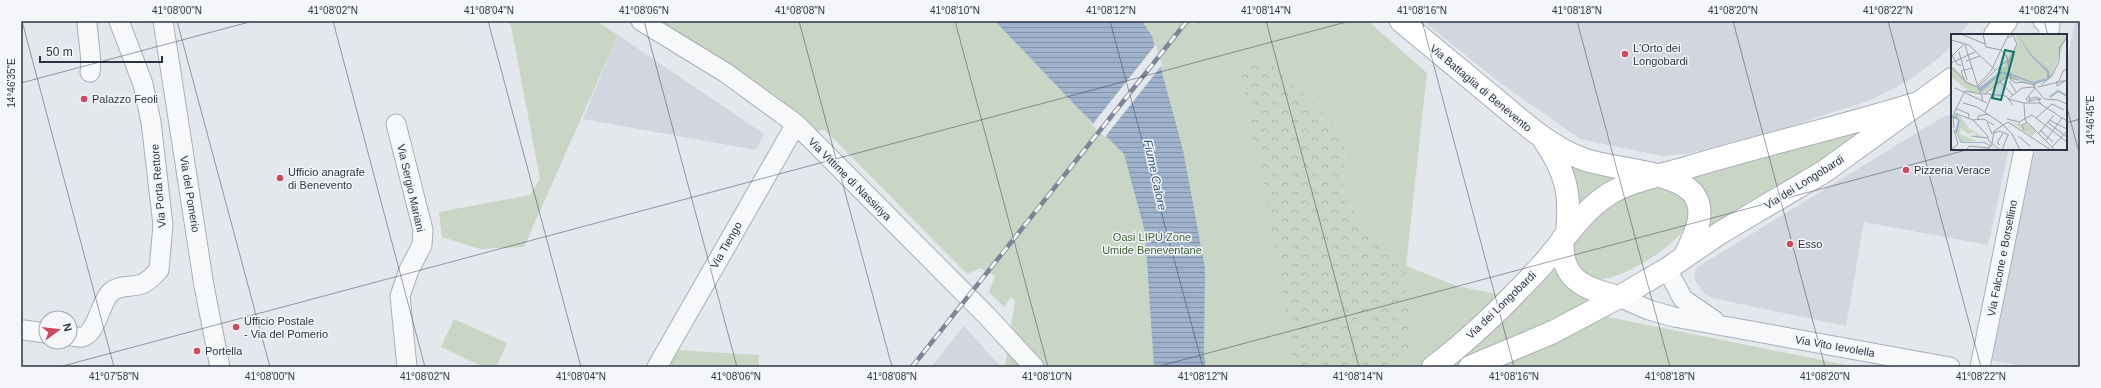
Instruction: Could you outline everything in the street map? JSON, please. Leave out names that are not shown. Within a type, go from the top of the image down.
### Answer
[{"type":"main road","name":"Via Battaglia di Benevento","points":[[1401,21],[1544,139],[1580,158],[1599,164],[1661,176]]},
{"type":"main road","points":[[1996,34],[2006,21]]},
{"type":"main road","name":"Via dei Longobardi","points":[[1470,367],[1553,332],[1619,297],[1675,264],[1720,233],[1825,171],[1951,80]]},
{"type":"main road","name":"Via dei Longobardi","points":[[1433,367],[1481,326],[1543,263],[1565,235],[1595,205],[1609,194],[1641,180],[1661,176],[1747,150],[1855,123],[1921,102]]},
{"type":"main road","name":"Via Battaglia di Benevento","points":[[1544,139],[1556,158],[1568,190],[1569,212],[1565,235]]},
{"type":"main road","points":[[1661,176],[1681,183],[1689,190],[1693,194],[1700,213],[1696,231],[1675,264]]},
{"type":"main road","points":[[1565,235],[1562,251],[1565,264],[1576,282],[1595,291],[1619,297]]},
{"type":"street","points":[[87,21],[92,65],[90,72]]},
{"type":"street","name":"Via Porta Rettore","points":[[78,337],[89,334],[94,326],[103,302],[110,293],[116,289],[136,286],[149,279],[159,270],[161,257],[163,225],[151,122],[143,84],[119,21]]},
{"type":"street","name":"Via del Pomerio","points":[[163,21],[204,286],[220,367]]},
{"type":"street","name":"Via Vittime di Nassiriya","points":[[641,21],[726,73],[796,124],[987,316],[1034,367]]},
{"type":"street","points":[[2043,21],[2050,26],[2048,34]]},
{"type":"street","name":"Via Sergio Mariani","points":[[396,124],[423,230],[422,245],[409,270],[400,296],[407,367]]},
{"type":"street","name":"Via Tiengo","points":[[658,367],[796,124]]},
{"type":"street","name":"Via Falcone e Borsellino","points":[[1980,367],[2024,150]]},
{"type":"street","name":"Via Vito Ievolella","points":[[1675,264],[1683,299],[1720,324]]},
{"type":"street","name":"Via Vito Ievolella","points":[[1619,297],[1649,310],[1674,317],[1720,324],[1950,367]]},
{"type":"street","points":[[23,330],[38,332]]},
{"type":"shaded area","points":[[1423,21],[1970,22],[1960,34],[1951,34],[1951,45],[1941,56],[1910,80],[1871,100],[1785,128],[1687,154],[1662,156],[1580,139],[1499,82]]},
{"type":"shaded area","points":[[2075,21],[2080,21],[2080,367],[2027,367],[1991,360],[2033,150],[2067,150],[2067,63]]},
{"type":"shaded area","points":[[618,35],[764,134],[756,150],[583,119]]},
{"type":"shaded area","points":[[1946,115],[1951,116],[1951,150],[2009,150],[1988,245],[1864,222],[1846,326],[1712,298],[1703,292],[1694,279],[1696,268]]},
{"type":"shaded area","points":[[964,326],[1001,367],[931,367]]},
{"type":"green space","points":[[510,21],[596,21],[618,35],[524,247],[480,249],[442,237],[439,212],[530,195],[540,179]]},
{"type":"green space","name":"Oasi LIPU Zone Umide Beneventane","points":[[648,21],[1190,21],[1193,25],[1196,21],[1368,21],[1427,73],[1406,266],[1457,286],[1522,299],[1554,262],[1561,280],[1570,289],[1599,300],[1578,311],[1856,367],[1005,367],[1015,300],[1011,297],[1004,307],[989,292],[995,276],[980,268],[967,274],[824,130],[799,132]],"holes":[[[1231,71],[1346,134],[1342,197],[1399,263],[1265,192],[1242,85]]]},
{"type":"green space","points":[[1265,58],[1346,134],[1342,197],[1406,270],[1410,359],[1390,367],[1295,367],[1269,213],[1242,85],[1231,71]]},
{"type":"green space","points":[[1873,125],[1825,159],[1702,234],[1690,177],[1815,144],[1850,134]]},
{"type":"green space","points":[[1560,154],[1624,176],[1572,214]]},
{"type":"green space","points":[[1657,185],[1679,190],[1686,204],[1688,219],[1684,228],[1676,238],[1653,257],[1614,277],[1594,279],[1578,272],[1571,241],[1614,201]]},
{"type":"green space","points":[[454,319],[507,343],[496,367],[484,367],[441,347]]},
{"type":"green space","points":[[677,350],[759,355],[759,367],[668,367]]},
{"type":"water","name":"Fiume Calore","points":[[995,21],[1142,21],[1152,36],[1183,150],[1205,268],[1204,354],[1206,367],[1154,367],[1145,232],[1124,154]]},
{"type":"pier","points":[[1156,44],[1162,65],[1105,137],[1092,125]]},
{"type":"railway","points":[[912,367],[1187,21]]},
{"type":"place","name":"L'Orto dei Longobardi","points":[[1625,54]]},
{"type":"place","name":"Palazzo Feoli","points":[[84,99]]},
{"type":"place","name":"Pizzeria Verace","points":[[1906,170]]},
{"type":"place","name":"Ufficio anagrafe di Benevento","points":[[280,178]]},
{"type":"place","name":"Esso","points":[[1790,244]]},
{"type":"place","name":"Ufficio Postale - Via del Pomerio","points":[[236,327]]},
{"type":"place","name":"Portella","points":[[197,351]]}]
